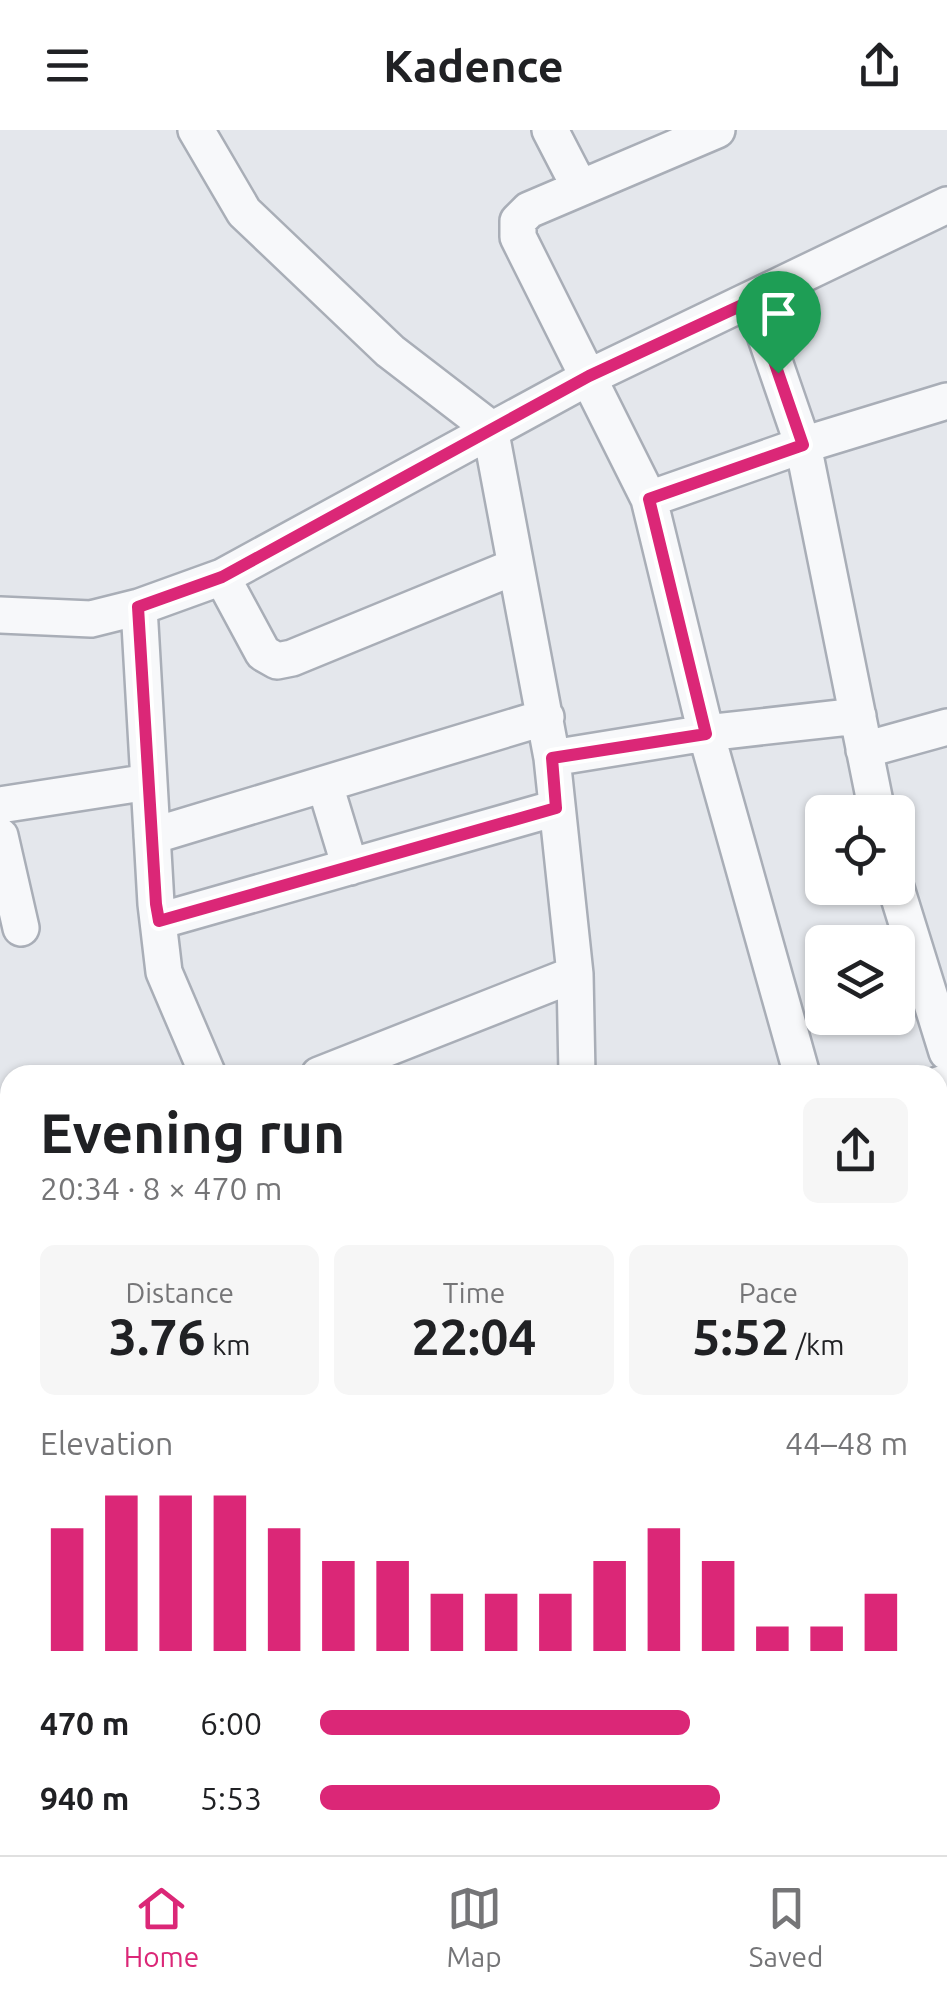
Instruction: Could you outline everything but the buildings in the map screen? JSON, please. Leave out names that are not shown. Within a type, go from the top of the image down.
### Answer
[{"type":"street","points":[[196,130],[244,212],[390,351],[490,428],[552,758],[575,974],[578,1065]]},
{"type":"street","points":[[550,130],[580,188]]},
{"type":"street","points":[[717,130],[528,210],[518,220],[518,237],[649,499],[706,734],[799,1065]]},
{"type":"street","points":[[0,615],[92,619],[222,577],[589,376],[947,205]]},
{"type":"street","points":[[753,300],[803,445],[874,795]]},
{"type":"street","points":[[649,499],[803,445],[947,401]]},
{"type":"street","points":[[222,577],[263,654],[277,660],[292,658],[514,567]]},
{"type":"street","points":[[138,607],[164,972],[204,1065]]},
{"type":"street","points":[[152,836],[546,717]]},
{"type":"street","points":[[552,758],[706,734],[861,733],[947,727]]},
{"type":"street","points":[[0,805],[149,782]]},
{"type":"street","points":[[326,785],[350,867]]},
{"type":"street","points":[[159,921],[556,808]]},
{"type":"street","points":[[0,836],[21,928]]},
{"type":"street","points":[[901,905],[947,1052]]},
{"type":"street","points":[[344,1065],[575,974]]},
{"type":"route","points":[[753,300],[778,373],[803,445],[649,499],[706,734],[552,758],[556,808],[159,921],[138,607],[222,577],[589,376],[753,300]]}]
